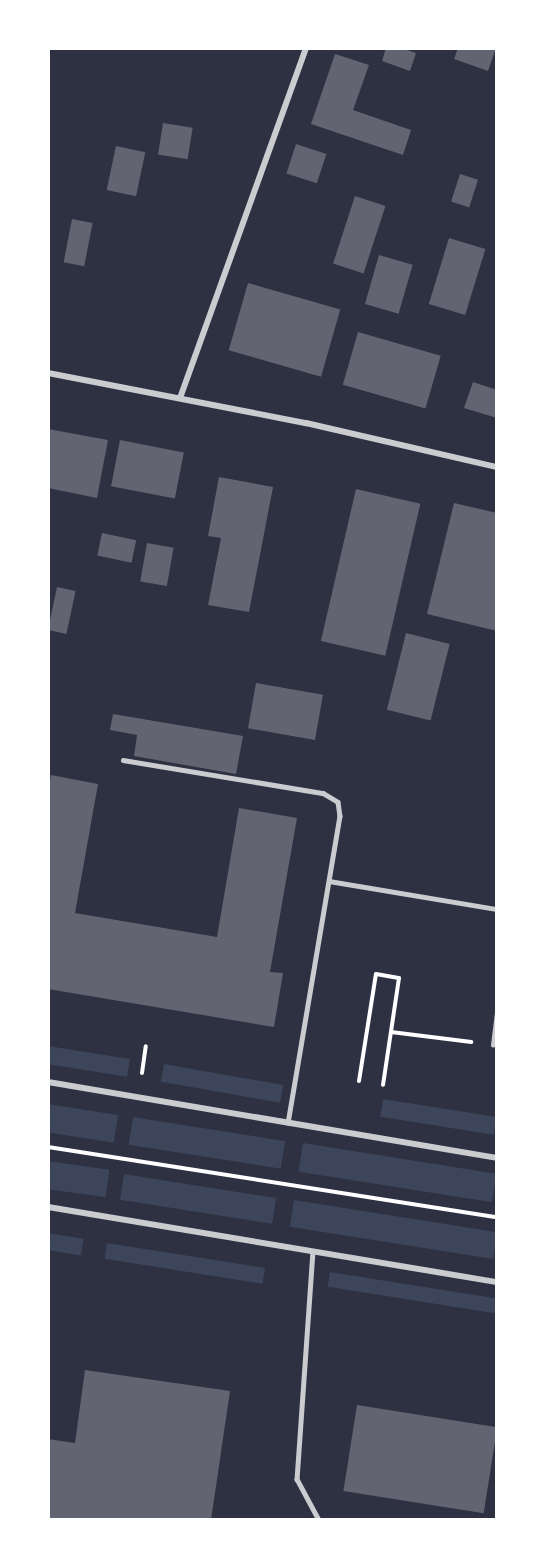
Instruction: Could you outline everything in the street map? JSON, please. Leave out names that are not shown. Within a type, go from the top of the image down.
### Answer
[{"type":"street","points":[[180,398],[306,48]]},
{"type":"street","points":[[48,373],[306,423],[497,467]]},
{"type":"street","points":[[48,1082],[497,1158]]},
{"type":"street","points":[[48,1206],[497,1282]]},
{"type":"lane","points":[[123,760],[332,796],[338,802],[340,816],[288,1123]]},
{"type":"lane","points":[[329,881],[497,909]]},
{"type":"lane","points":[[493,1045],[497,1014]]},
{"type":"lane","points":[[313,1251],[297,1479],[319,1520]]},
{"type":"path","points":[[359,1081],[376,974],[399,978],[383,1085]]},
{"type":"path","points":[[391,1032],[493,1045]]},
{"type":"path","points":[[48,1147],[497,1217]]},
{"type":"shaded area","points":[[48,1046],[130,1059],[127,1077],[48,1064]]},
{"type":"shaded area","points":[[164,1064],[283,1085],[280,1103],[161,1082]]},
{"type":"shaded area","points":[[383,1099],[497,1117],[494,1135],[380,1117]]},
{"type":"shaded area","points":[[48,1104],[118,1115],[114,1143],[48,1132]]},
{"type":"shaded area","points":[[133,1117],[285,1141],[281,1169],[129,1145]]},
{"type":"shaded area","points":[[303,1143],[497,1174],[492,1202],[298,1172]]},
{"type":"shaded area","points":[[48,1161],[109,1170],[105,1197],[48,1189]]},
{"type":"shaded area","points":[[124,1174],[276,1198],[272,1224],[120,1200]]},
{"type":"shaded area","points":[[294,1200],[497,1232],[493,1259],[290,1227]]},
{"type":"shaded area","points":[[48,1233],[84,1239],[81,1255],[48,1250]]},
{"type":"shaded area","points":[[107,1243],[265,1268],[263,1284],[104,1259]]},
{"type":"shaded area","points":[[330,1272],[497,1298],[495,1313],[328,1287]]},
{"type":"building","points":[[386,48],[401,48],[416,53],[410,71],[382,61]]},
{"type":"building","points":[[458,48],[496,48],[488,71],[454,59]]},
{"type":"building","points":[[335,54],[369,65],[353,110],[411,130],[403,155],[311,124]]},
{"type":"building","points":[[163,123],[193,128],[188,159],[158,155]]},
{"type":"building","points":[[296,144],[326,154],[317,183],[286,173]]},
{"type":"building","points":[[116,146],[145,152],[136,196],[107,190]]},
{"type":"building","points":[[460,174],[478,180],[469,207],[451,202]]},
{"type":"building","points":[[355,196],[385,206],[363,273],[333,264]]},
{"type":"building","points":[[72,219],[93,223],[84,266],[64,262]]},
{"type":"building","points":[[449,238],[485,249],[465,315],[429,304]]},
{"type":"building","points":[[379,255],[413,265],[399,314],[365,304]]},
{"type":"building","points":[[248,283],[340,309],[321,377],[229,350]]},
{"type":"building","points":[[358,332],[441,356],[426,409],[343,385]]},
{"type":"building","points":[[473,382],[497,390],[497,418],[464,408]]},
{"type":"building","points":[[48,429],[108,440],[97,498],[48,488]]},
{"type":"building","points":[[120,440],[184,452],[175,499],[111,486]]},
{"type":"building","points":[[219,477],[273,487],[249,612],[208,605],[221,538],[208,536]]},
{"type":"building","points":[[356,489],[420,504],[385,656],[321,641]]},
{"type":"building","points":[[454,503],[497,513],[497,631],[427,614]]},
{"type":"building","points":[[102,533],[136,540],[131,563],[97,555]]},
{"type":"building","points":[[147,543],[174,548],[167,586],[140,581]]},
{"type":"building","points":[[57,587],[76,591],[66,634],[48,630]]},
{"type":"building","points":[[406,633],[450,644],[431,721],[387,710]]},
{"type":"building","points":[[256,683],[323,695],[315,740],[248,728]]},
{"type":"building","points":[[113,714],[243,736],[236,774],[134,756],[137,735],[110,730]]},
{"type":"building","points":[[51,775],[98,784],[75,913],[217,937],[239,808],[297,818],[270,972],[283,973],[274,1027],[48,989],[48,793]]},
{"type":"building","points":[[85,1370],[230,1391],[211,1520],[48,1520],[48,1439],[75,1443]]},
{"type":"building","points":[[357,1405],[497,1427],[484,1513],[343,1491]]}]
